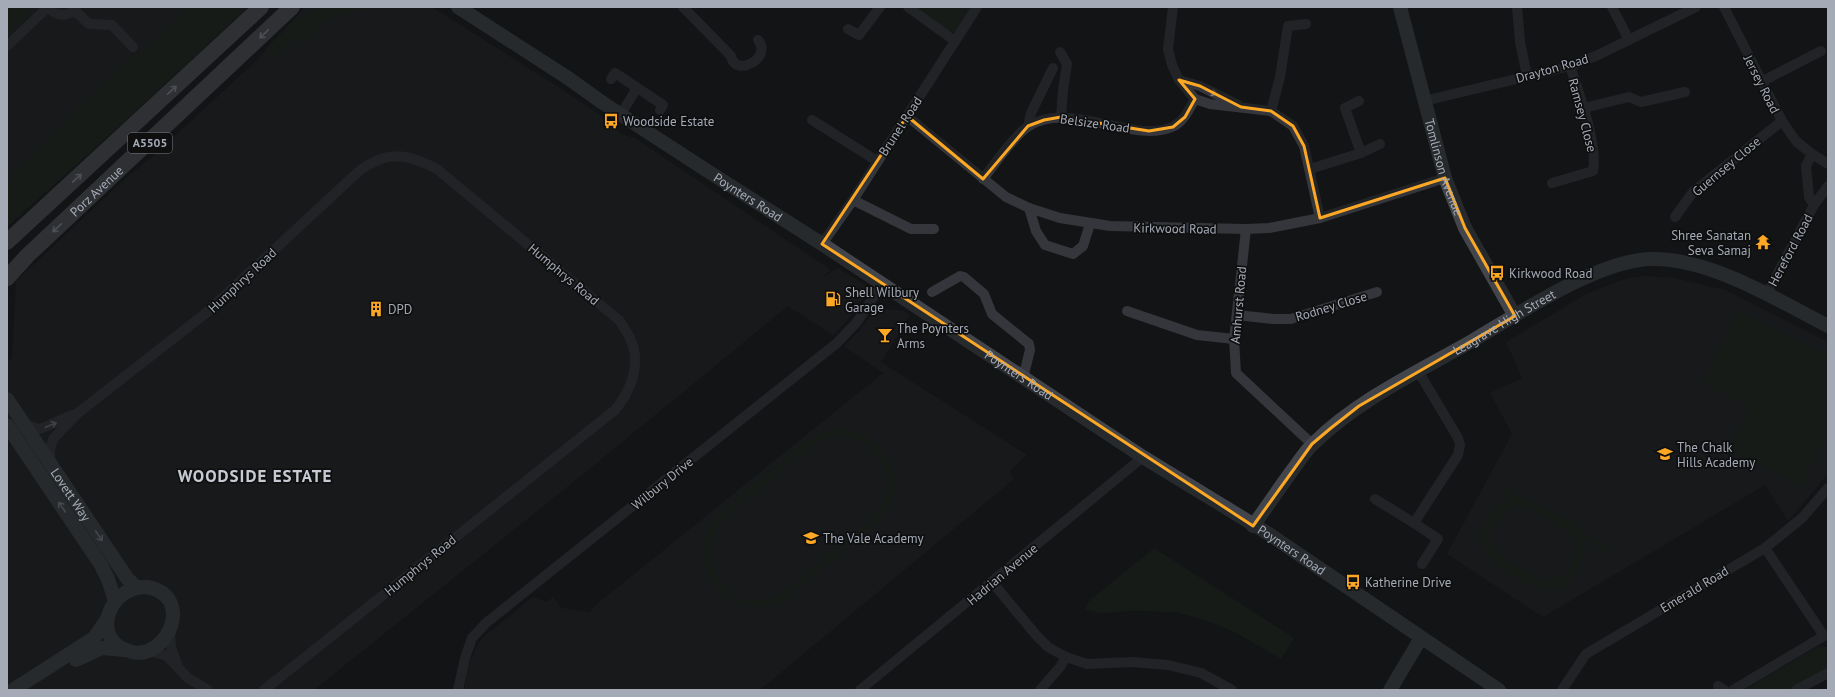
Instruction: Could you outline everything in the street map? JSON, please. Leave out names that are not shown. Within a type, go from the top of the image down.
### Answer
[{"type":"main road","name":"Porz Avenue","points":[[7,242],[261,7]]},
{"type":"main road","name":"Porz Avenue","points":[[7,278],[27,256],[292,7]]},
{"type":"street","points":[[7,46],[48,7],[55,14],[60,15],[65,15],[75,9],[89,24],[112,25],[133,47]]},
{"type":"street","name":"Poynters Road","points":[[458,7],[706,170],[822,244],[1143,457],[1254,526],[1499,690]]},
{"type":"street","points":[[683,7],[736,64],[749,64],[757,59],[761,49],[761,44],[758,40]]},
{"type":"street","points":[[848,29],[859,35],[880,7]]},
{"type":"street","points":[[908,7],[954,41]]},
{"type":"street","name":"Brunel Road","points":[[822,244],[853,200],[977,7]]},
{"type":"street","points":[[1173,7],[1168,49],[1172,65],[1179,80],[1195,99],[1210,104],[1271,111],[1293,126],[1304,146],[1320,218]]},
{"type":"street","name":"Tomlinson Avenue","points":[[1400,7],[1445,178],[1465,228],[1515,316]]},
{"type":"street","points":[[1517,7],[1520,42],[1527,76]]},
{"type":"street","points":[[1612,7],[1629,40]]},
{"type":"street","name":"Drayton Road","points":[[1424,101],[1570,66],[1629,40],[1696,7]]},
{"type":"street","name":"Jersey Road","points":[[1724,7],[1782,121],[1796,140],[1812,154],[1828,164]]},
{"type":"street","points":[[1271,111],[1280,77],[1288,26],[1306,24]]},
{"type":"street","points":[[1761,82],[1821,51]]},
{"type":"street","points":[[1060,52],[1067,64],[1061,117]]},
{"type":"street","name":"Ramsey Close","points":[[1552,183],[1593,171],[1595,160],[1584,108],[1570,66]]},
{"type":"street","points":[[983,179],[1028,126],[1031,113],[1053,68]]},
{"type":"street","points":[[611,79],[615,73],[663,105],[660,110]]},
{"type":"street","points":[[1179,80],[1200,86],[1232,101],[1241,107]]},
{"type":"street","points":[[621,114],[637,88]]},
{"type":"street","points":[[1584,108],[1629,97],[1641,102],[1684,92]]},
{"type":"street","name":"Belsize Road","points":[[1028,126],[1044,120],[1061,117],[1150,131],[1173,127],[1185,117],[1195,99]]},
{"type":"street","points":[[1359,101],[1344,108],[1361,153]]},
{"type":"street","name":"Kirkwood Road","points":[[907,116],[1006,197],[1029,208],[1060,218],[1090,224],[1110,226],[1246,229],[1269,228],[1320,218],[1445,178]]},
{"type":"street","points":[[812,120],[877,162]]},
{"type":"street","name":"Guernsey Close","points":[[1676,216],[1693,192],[1782,121]]},
{"type":"street","points":[[1310,169],[1361,153],[1380,144]]},
{"type":"street","points":[[1812,154],[1806,166],[1809,197],[1814,205]]},
{"type":"street","name":"Humphrys Road","points":[[50,461],[50,449],[53,439],[78,413],[206,314],[358,172],[377,161],[391,156],[414,158],[437,169],[620,321],[633,346],[634,371],[629,390],[615,410],[264,690]]},
{"type":"street","name":"Hereford Road","points":[[1766,295],[1814,205],[1828,186]]},
{"type":"street","points":[[853,200],[911,229],[934,229]]},
{"type":"street","points":[[1029,208],[1036,231],[1045,245],[1072,254],[1083,246],[1090,224]]},
{"type":"street","name":"Amhurst Road","points":[[1246,229],[1234,339],[1236,373],[1312,444]]},
{"type":"street","name":"Leagrave High Street","points":[[1254,526],[1312,444],[1359,406],[1515,316],[1589,276],[1623,264],[1652,258],[1673,260],[1702,267],[1739,281],[1828,326]]},
{"type":"street","points":[[932,292],[960,276],[964,277],[984,294],[992,314],[1029,344],[1030,350],[1023,378]]},
{"type":"street","name":"Wilbury Drive","points":[[458,690],[465,658],[472,638],[486,623],[837,343],[857,322],[882,284]]},
{"type":"street","name":"Rodney Close","points":[[1237,315],[1273,319],[1291,319],[1377,292]]},
{"type":"street","points":[[1127,311],[1197,335],[1234,339]]},
{"type":"street","points":[[1414,523],[1458,455],[1460,445],[1454,430],[1418,372]]},
{"type":"street","name":"Lovett Way","points":[[7,399],[127,578],[137,588]]},
{"type":"street","name":"Humphrys Road","points":[[24,424],[40,429],[78,413]]},
{"type":"street","name":"Lovett Way","points":[[7,425],[101,565],[108,579],[115,601]]},
{"type":"street","name":"Hadrian Avenue","points":[[860,690],[1143,457]]},
{"type":"street","name":"Emerald Road","points":[[1562,690],[1586,654],[1764,548],[1802,518],[1828,488]]},
{"type":"street","points":[[1375,498],[1438,539],[1422,564]]},
{"type":"street","points":[[1733,690],[1826,639],[1764,548]]},
{"type":"street","points":[[992,582],[1036,635],[1048,647],[1066,657],[1087,664],[1132,662],[1168,665],[1201,673],[1232,690]]},
{"type":"street","points":[[13,690],[94,638],[107,619],[111,607],[115,601],[125,593],[137,588],[152,588],[162,593],[169,600],[174,615],[170,630],[171,647],[178,668]]},
{"type":"street","points":[[107,619],[108,629],[112,639],[125,650]]},
{"type":"street","points":[[27,690],[93,651],[102,648],[142,653],[166,636],[170,630]]},
{"type":"street","points":[[1390,690],[1421,638]]},
{"type":"street","points":[[148,650],[167,656],[188,678],[208,690]]},
{"type":"street","points":[[1040,690],[1060,667],[1066,657]]},
{"type":"street","points":[[1796,690],[1828,673]]},
{"type":"highlighted area","points":[[1179,80],[1200,86],[1241,107],[1271,111],[1293,126],[1304,146],[1320,218],[1445,178],[1465,228],[1515,316],[1359,406],[1331,428],[1312,444],[1253,526],[822,244],[907,116],[983,179],[1028,126],[1044,120],[1061,117],[1149,131],[1173,127],[1185,117],[1195,99]]},
{"type":"shaded area","points":[[7,7],[208,7],[7,195]]},
{"type":"shaded area","points":[[7,7],[28,7],[30,16],[7,37]]},
{"type":"shaded area","points":[[190,7],[248,7],[125,121],[7,227],[7,180],[43,143],[64,127],[73,110]]},
{"type":"shaded area","points":[[305,7],[432,7],[557,86],[596,112],[623,135],[635,138],[831,270],[819,280],[838,268],[867,286],[866,295],[845,323],[833,335],[788,306],[582,475],[314,690],[7,690],[7,362],[12,358],[16,281],[125,179],[152,157],[255,62]]},
{"type":"shaded area","points":[[323,7],[359,7],[359,11],[326,19],[303,43],[297,39],[274,60],[265,49],[284,30],[299,18],[314,9]]},
{"type":"shaded area","points":[[913,7],[973,7],[956,32],[951,32]]},
{"type":"shaded area","name":"The Chalk Hills Academy","points":[[1647,276],[1674,278],[1725,290],[1828,342],[1828,474],[1788,521],[1765,485],[1543,617],[1447,554],[1512,434],[1490,393],[1522,378],[1506,342],[1588,293],[1628,278]]},
{"type":"shaded area","name":"The Vale Academy","points":[[877,308],[903,311],[910,315],[881,362],[1027,455],[1009,472],[1014,479],[760,690],[464,690],[468,666],[478,644],[486,635],[533,597],[547,602],[553,597],[562,608],[591,612],[591,609],[883,373],[844,346],[858,332]]},
{"type":"shaded area","points":[[1738,311],[1828,356],[1828,432],[1801,487],[1728,450],[1749,407],[1702,383]]},
{"type":"shaded area","points":[[838,428],[856,431],[871,439],[883,450],[891,464],[895,480],[893,496],[887,512],[875,526],[785,600],[764,606],[744,605],[726,597],[713,584],[704,568],[701,550],[706,530],[719,512],[806,440],[825,431]],"holes":[[[843,436],[858,440],[870,448],[879,457],[885,469],[887,482],[885,495],[880,508],[870,520],[778,595],[761,600],[745,599],[732,593],[721,583],[714,570],[711,555],[713,539],[721,522],[812,446],[828,438]]]},
{"type":"shaded area","points":[[1500,483],[1525,498],[1539,503],[1569,520],[1577,528],[1613,550],[1610,556],[1584,540],[1584,558],[1577,575],[1571,581],[1564,586],[1545,589],[1527,584],[1495,563],[1485,551],[1482,543],[1481,534],[1485,519],[1498,505],[1511,498],[1496,489]],"holes":[[[1516,507],[1532,511],[1553,522],[1564,530],[1573,540],[1575,553],[1570,566],[1563,575],[1552,579],[1540,578],[1511,563],[1496,550],[1493,543],[1492,530],[1499,518],[1509,510]]]},
{"type":"shaded area","points":[[1154,548],[1294,638],[1281,659],[1236,633],[1210,622],[1176,612],[1133,611],[1101,613],[1085,610],[1088,602]]},
{"type":"shaded area","points":[[1819,646],[1827,647],[1828,649],[1828,669],[1789,690],[1744,690]]},
{"type":"place","name":"Woodside Estate","points":[[611,121]]},
{"type":"place","name":"Shree Sanatan Seva Samaj","points":[[1763,242]]},
{"type":"place","name":"Kirkwood Road","points":[[1497,273]]},
{"type":"place","name":"Shell Wilbury Garage","points":[[833,299]]},
{"type":"place","name":"DPD","points":[[376,309]]},
{"type":"place","name":"The Poynters Arms","points":[[885,335]]},
{"type":"place","name":"The Chalk Hills Academy","points":[[1665,454]]},
{"type":"place","name":"The Vale Academy","points":[[811,538]]},
{"type":"place","name":"Katherine Drive","points":[[1353,582]]},
{"type":"district","name":"WOODSIDE ESTATE","points":[[255,476]]}]
